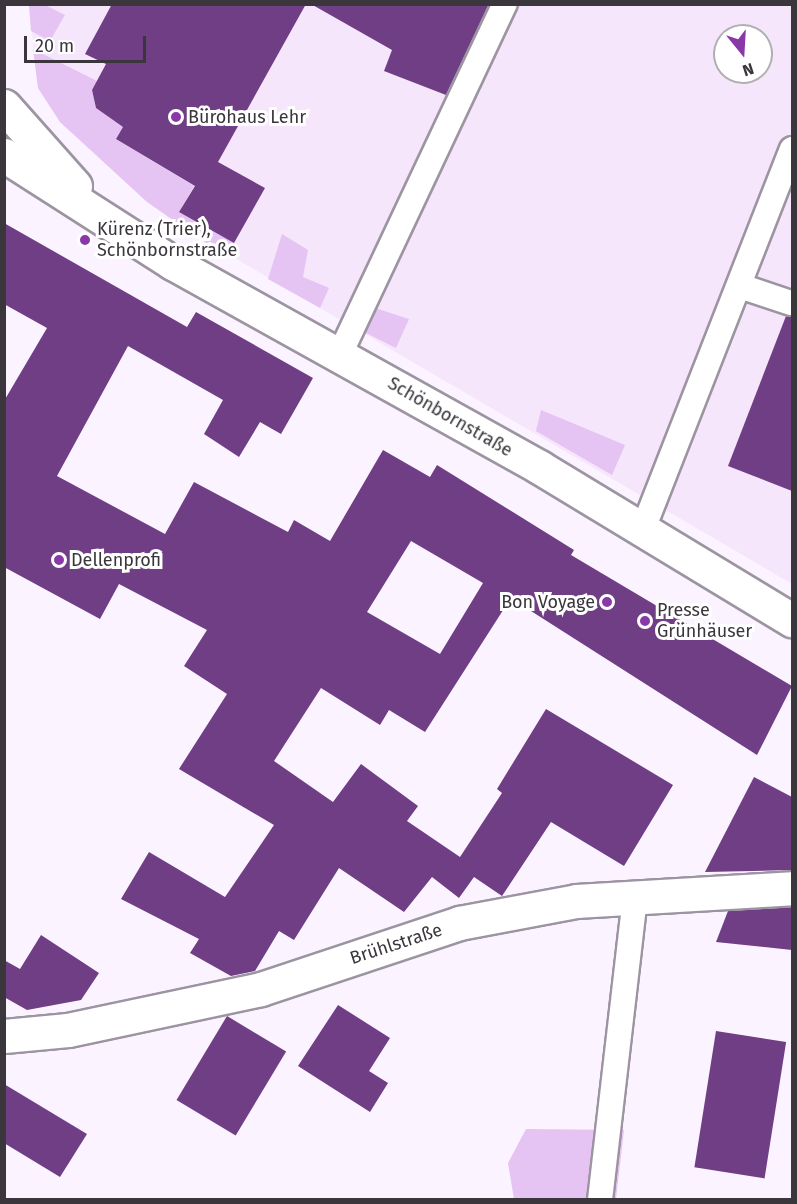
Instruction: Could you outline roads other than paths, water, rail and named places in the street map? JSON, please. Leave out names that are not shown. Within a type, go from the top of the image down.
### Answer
[{"type":"street","name":"Schönbornstraße","points":[[4,106],[104,219]]},
{"type":"street","name":"Schönbornstraße","points":[[4,155],[104,219],[643,529],[792,620]]},
{"type":"street","name":"Brühlstraße","points":[[4,1036],[68,1030],[261,989],[459,923],[576,901],[792,888]]},
{"type":"lane","points":[[339,354],[505,4]]},
{"type":"lane","points":[[643,529],[740,286],[792,148]]},
{"type":"lane","points":[[740,286],[790,303]]},
{"type":"lane","points":[[600,1200],[635,897]]},
{"type":"place","name":"Bürohaus Lehr","points":[[176,117]]},
{"type":"place","name":"Kürenz (Trier), Schönbornstraße","points":[[85,240]]},
{"type":"place","name":"Dellenprofi","points":[[59,560]]},
{"type":"place","name":"Bon Voyage","points":[[607,602]]},
{"type":"place","name":"Presse Grünhäuser","points":[[645,621]]}]
